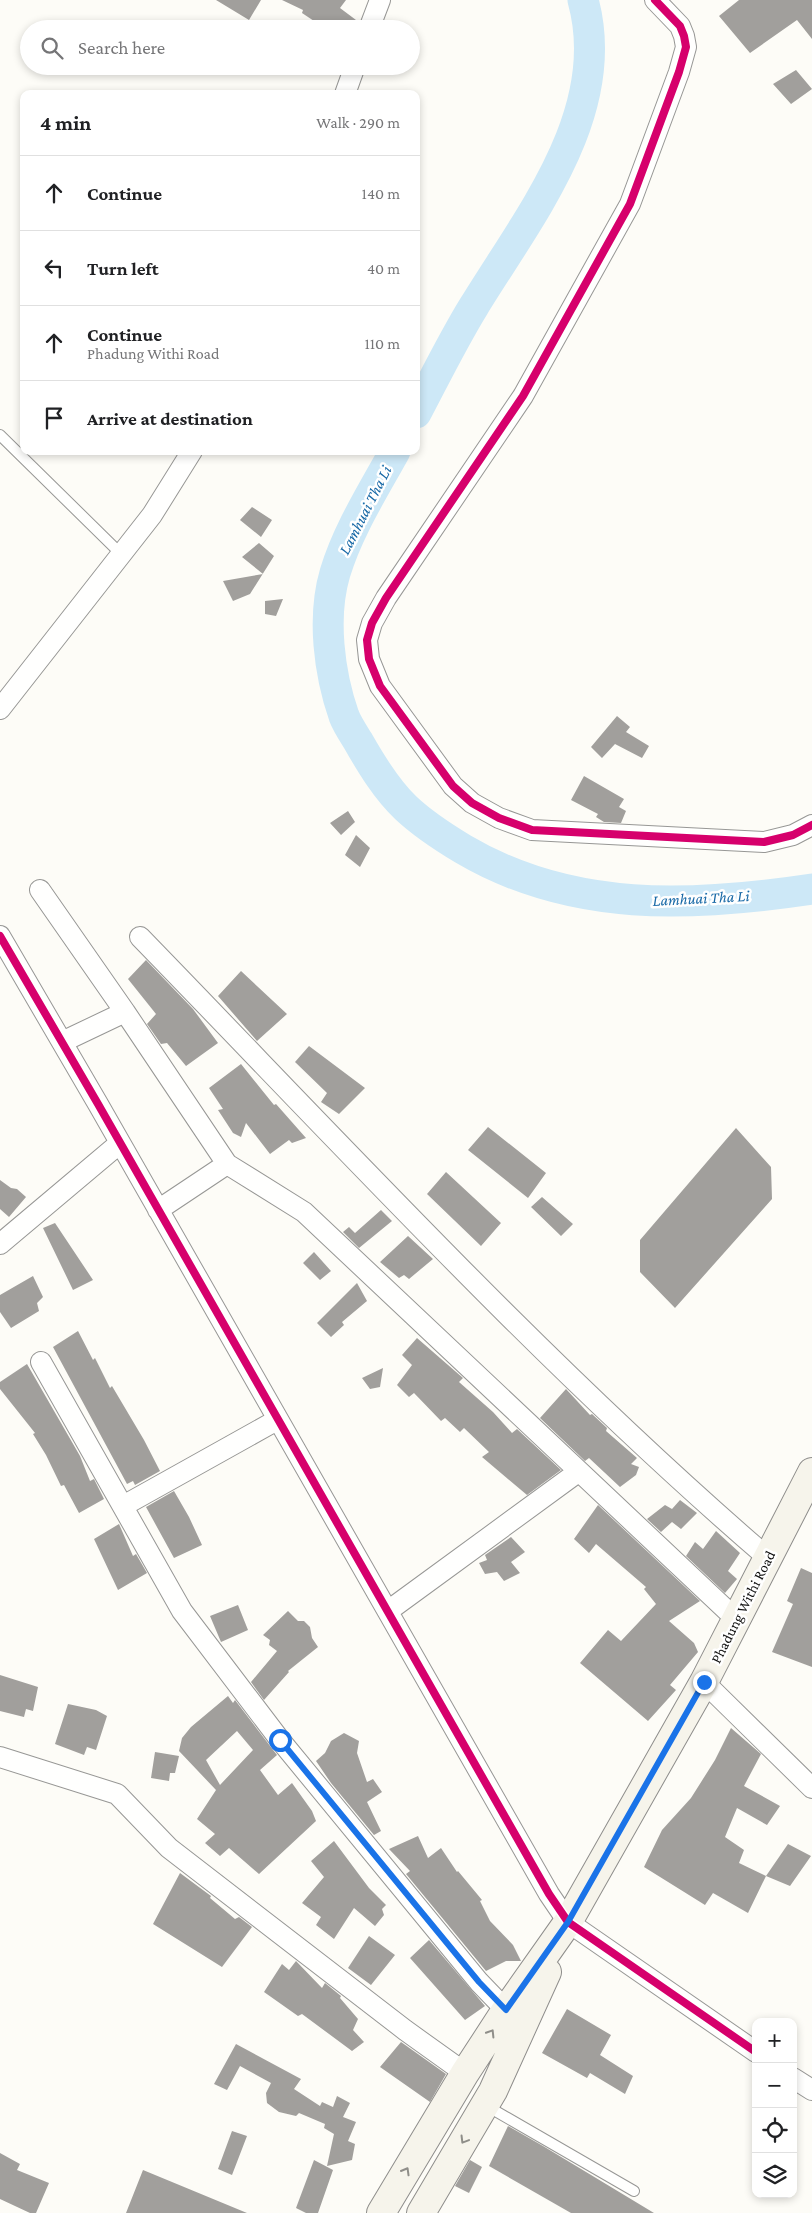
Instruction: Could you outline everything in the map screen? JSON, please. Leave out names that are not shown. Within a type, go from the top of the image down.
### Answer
[{"type":"main road","name":"Phadung Withi Road","points":[[568,1922],[704,1682],[812,1472]]},
{"type":"main road","points":[[381,2213],[464,2073],[568,1922]]},
{"type":"main road","points":[[420,2213],[485,2105],[520,2034],[568,1922]]},
{"type":"street","points":[[372,20],[380,0]]},
{"type":"street","points":[[655,0],[680,26],[686,47],[679,72],[630,204],[523,396],[376,614],[367,640],[370,658],[380,686],[454,786],[479,806],[499,818],[532,830],[764,842],[793,835],[812,826]]},
{"type":"street","points":[[346,90],[352,75]]},
{"type":"street","points":[[0,709],[152,515],[190,455]]},
{"type":"street","points":[[40,890],[126,1012],[227,1164],[304,1212],[737,1620]]},
{"type":"street","points":[[0,936],[549,1894],[568,1922],[752,2049]]},
{"type":"street","points":[[140,937],[336,1142],[555,1361],[705,1503],[768,1558]]},
{"type":"street","points":[[62,1042],[126,1012]]},
{"type":"street","points":[[0,1244],[120,1143]]},
{"type":"street","points":[[158,1210],[227,1164]]},
{"type":"street","points":[[41,1362],[182,1611],[263,1717],[479,1982],[506,2010]]},
{"type":"street","points":[[123,1506],[277,1420]]},
{"type":"street","points":[[388,1611],[578,1472]]},
{"type":"street","points":[[704,1682],[812,1788]]},
{"type":"street","points":[[0,1757],[117,1794],[169,1848],[397,2024],[464,2073]]},
{"type":"street","points":[[797,2081],[812,2090]]},
{"type":"lane","points":[[0,435],[20,455]]},
{"type":"lane","points":[[20,455],[121,554]]},
{"type":"lane","points":[[485,2105],[634,2191]]},
{"type":"building","points":[[216,0],[261,0],[249,20]]},
{"type":"building","points":[[282,0],[346,0],[340,8],[356,20],[312,20],[302,13],[303,10]]},
{"type":"building","points":[[739,0],[812,0],[812,39],[797,20],[750,53],[719,16]]},
{"type":"building","points":[[796,70],[812,89],[791,104],[773,84]]},
{"type":"building","points":[[252,507],[272,520],[261,537],[240,520]]},
{"type":"building","points":[[259,543],[274,556],[263,574],[242,557]]},
{"type":"building","points":[[263,574],[250,594],[233,601],[223,581]]},
{"type":"building","points":[[283,599],[276,616],[265,614],[265,601]]},
{"type":"building","points":[[617,716],[630,727],[626,732],[649,746],[642,758],[615,744],[602,758],[591,747]]},
{"type":"building","points":[[584,776],[624,799],[619,807],[626,811],[621,823],[604,822],[596,817],[598,814],[571,800]]},
{"type":"building","points":[[348,811],[355,822],[341,835],[330,823]]},
{"type":"building","points":[[356,835],[370,848],[360,867],[345,855]]},
{"type":"building","points":[[146,960],[193,1009],[218,1043],[186,1066],[167,1043],[161,1044],[147,1024],[156,1014],[128,979]]},
{"type":"building","points":[[241,971],[287,1014],[257,1041],[218,996]]},
{"type":"building","points":[[309,1046],[365,1088],[339,1114],[321,1102],[327,1093],[295,1062]]},
{"type":"building","points":[[241,1064],[274,1105],[276,1104],[306,1138],[292,1143],[289,1140],[270,1154],[246,1123],[241,1137],[233,1133],[218,1110],[223,1109],[209,1088]]},
{"type":"building","points":[[488,1127],[546,1173],[528,1198],[468,1150]]},
{"type":"building","points":[[736,1128],[771,1167],[772,1199],[675,1308],[640,1272],[640,1240]]},
{"type":"building","points":[[446,1172],[501,1223],[481,1246],[427,1194]]},
{"type":"building","points":[[0,1180],[11,1188],[17,1189],[26,1197],[9,1217],[0,1209]]},
{"type":"building","points":[[542,1197],[573,1224],[561,1236],[531,1207]]},
{"type":"building","points":[[381,1210],[392,1221],[359,1248],[343,1232],[349,1227],[355,1233]]},
{"type":"building","points":[[55,1223],[93,1280],[73,1290],[43,1228]]},
{"type":"building","points":[[408,1236],[433,1259],[409,1279],[404,1275],[399,1278],[380,1262]]},
{"type":"building","points":[[314,1252],[331,1271],[320,1280],[303,1263]]},
{"type":"building","points":[[33,1276],[43,1297],[37,1303],[39,1311],[11,1328],[0,1312],[0,1295]]},
{"type":"building","points":[[357,1283],[367,1301],[342,1322],[344,1325],[331,1337],[317,1323]]},
{"type":"building","points":[[78,1331],[93,1360],[95,1358],[110,1388],[112,1386],[144,1440],[160,1471],[135,1485],[133,1481],[127,1484],[53,1347]]},
{"type":"building","points":[[417,1338],[463,1378],[459,1382],[493,1412],[512,1433],[517,1429],[561,1470],[527,1495],[482,1457],[489,1452],[464,1428],[460,1432],[445,1418],[441,1421],[414,1393],[409,1397],[397,1385],[412,1365],[402,1355]]},
{"type":"building","points":[[27,1364],[80,1456],[90,1481],[94,1479],[104,1499],[79,1513],[64,1485],[61,1486],[33,1434],[35,1433],[0,1389],[0,1382]]},
{"type":"building","points":[[383,1368],[380,1387],[370,1389],[362,1378]]},
{"type":"building","points":[[566,1389],[590,1415],[592,1414],[607,1428],[606,1431],[637,1458],[631,1464],[639,1467],[636,1475],[620,1487],[589,1458],[585,1461],[540,1418]]},
{"type":"building","points":[[174,1491],[202,1545],[174,1558],[146,1507]]},
{"type":"building","points":[[680,1500],[697,1513],[681,1529],[672,1522],[661,1532],[647,1519],[665,1505],[672,1509]]},
{"type":"building","points":[[598,1505],[700,1601],[669,1621],[694,1643],[698,1652],[670,1685],[676,1690],[648,1721],[580,1663],[608,1630],[621,1641],[656,1604],[644,1589],[646,1587],[596,1544],[589,1553],[574,1539]]},
{"type":"building","points":[[119,1524],[133,1556],[136,1554],[147,1573],[118,1590],[94,1539]]},
{"type":"building","points":[[716,1531],[740,1553],[728,1571],[737,1579],[725,1593],[686,1556],[695,1542],[703,1549]]},
{"type":"building","points":[[511,1537],[525,1552],[511,1562],[520,1573],[504,1581],[497,1572],[485,1574],[479,1563],[487,1560],[485,1555]]},
{"type":"building","points":[[801,1568],[812,1573],[812,1667],[772,1652],[793,1604],[787,1601]]},
{"type":"building","points":[[238,1605],[248,1630],[221,1642],[210,1616]]},
{"type":"building","points":[[288,1611],[298,1621],[304,1621],[310,1627],[312,1638],[318,1647],[288,1671],[264,1700],[251,1682],[277,1651],[269,1645],[270,1640],[263,1635]]},
{"type":"building","points":[[0,1675],[38,1687],[33,1711],[26,1709],[24,1717],[0,1711]]},
{"type":"building","points":[[228,1696],[233,1703],[235,1700],[277,1755],[260,1770],[278,1795],[292,1783],[312,1811],[316,1821],[259,1874],[229,1848],[220,1856],[205,1843],[215,1834],[197,1819],[216,1790],[179,1751],[182,1738],[191,1727]],"holes":[[[237,1731],[253,1750],[220,1785],[206,1760]]]},
{"type":"building","points":[[68,1704],[96,1710],[107,1716],[96,1750],[87,1747],[84,1755],[55,1744]]},
{"type":"building","points":[[731,1728],[761,1754],[744,1786],[780,1806],[767,1825],[737,1808],[725,1837],[744,1850],[739,1863],[766,1876],[748,1913],[713,1893],[705,1905],[644,1867],[662,1830],[691,1798],[715,1760]]},
{"type":"building","points":[[344,1733],[359,1741],[357,1753],[367,1782],[373,1779],[382,1792],[367,1802],[381,1831],[374,1835],[331,1783],[316,1761],[325,1753],[331,1741]]},
{"type":"building","points":[[155,1752],[179,1756],[175,1773],[170,1773],[169,1781],[151,1778]]},
{"type":"building","points":[[418,1836],[428,1858],[441,1848],[457,1872],[482,1900],[480,1901],[490,1921],[513,1945],[521,1961],[506,1961],[486,1971],[406,1874],[410,1871],[389,1849]]},
{"type":"building","points":[[334,1841],[369,1888],[386,1905],[382,1909],[384,1915],[375,1926],[354,1908],[334,1939],[316,1925],[321,1917],[302,1903],[324,1877],[311,1861]]},
{"type":"building","points":[[788,1844],[811,1856],[790,1886],[766,1876]]},
{"type":"building","points":[[180,1873],[211,1896],[210,1898],[235,1919],[239,1917],[252,1927],[222,1967],[153,1924]]},
{"type":"building","points":[[369,1936],[395,1955],[371,1985],[348,1968]]},
{"type":"building","points":[[429,1940],[485,2006],[465,2020],[410,1958]]},
{"type":"building","points":[[296,1961],[322,1988],[325,1983],[341,1996],[340,1998],[358,2019],[353,2030],[364,2042],[352,2051],[302,2014],[298,2016],[264,1992],[282,1964],[289,1970]]},
{"type":"building","points":[[567,2009],[611,2035],[600,2055],[633,2076],[625,2094],[590,2073],[587,2078],[542,2053]]},
{"type":"building","points":[[401,2042],[446,2074],[430,2102],[380,2067]]},
{"type":"building","points":[[236,2044],[301,2079],[294,2089],[320,2106],[322,2102],[333,2107],[337,2096],[350,2103],[343,2117],[356,2122],[348,2141],[355,2144],[352,2160],[327,2166],[334,2134],[324,2128],[325,2124],[299,2113],[296,2116],[279,2112],[267,2103],[266,2093],[271,2083],[240,2066],[227,2090],[214,2084]]},
{"type":"building","points":[[508,2126],[654,2213],[571,2213],[489,2166]]},
{"type":"building","points":[[232,2131],[247,2136],[232,2175],[218,2169]]},
{"type":"building","points":[[0,2153],[20,2164],[17,2170],[49,2183],[36,2213],[30,2213],[0,2199]]},
{"type":"building","points":[[314,2160],[333,2170],[318,2213],[306,2213],[296,2208]]},
{"type":"building","points":[[470,2160],[482,2167],[469,2193],[455,2186]]},
{"type":"building","points":[[143,2170],[247,2213],[126,2213]]},
{"type":"waterway","name":"Lamhuai Tha Li","points":[[420,405],[466,319],[541,199],[561,161],[577,122],[587,82],[589,42],[583,0]]},
{"type":"waterway","name":"Lamhuai Tha Li","points":[[393,455],[362,511],[340,557],[331,590],[328,626],[334,682],[344,716],[385,785],[399,801],[441,835],[463,849],[504,870],[546,885],[589,895],[633,900],[677,901],[722,899],[812,889]]},
{"type":"cycle path","points":[[655,0],[680,26],[686,47],[679,72],[630,204],[523,396],[386,598],[372,623],[367,640],[369,659],[380,686],[453,786],[472,803],[499,818],[532,830],[764,842],[793,835],[812,825]]},
{"type":"cycle path","points":[[0,936],[549,1894],[568,1922],[752,2049]]},
{"type":"route","points":[[280,1740],[479,1982],[506,2010],[568,1922],[704,1682]]}]
